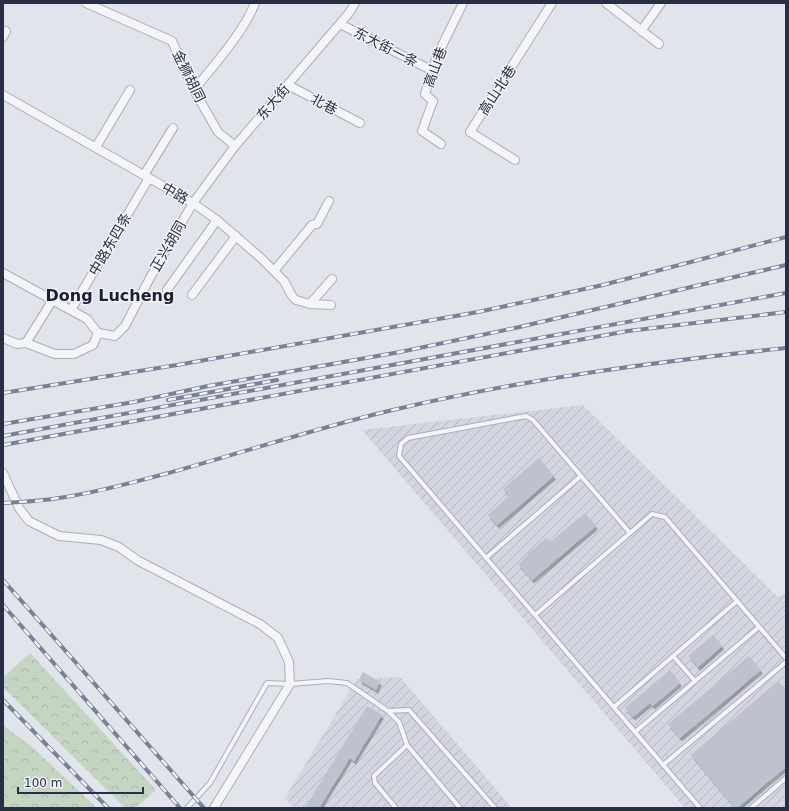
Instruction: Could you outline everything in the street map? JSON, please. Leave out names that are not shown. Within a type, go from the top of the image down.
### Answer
[{"type":"street","name":"金狮胡同","points":[[86,3],[172,41],[194,90],[218,132],[235,146]]},
{"type":"street","points":[[194,90],[221,56],[250,15],[255,3]]},
{"type":"street","name":"东大街","points":[[192,203],[235,146],[340,24],[349,13],[354,3]]},
{"type":"street","name":"高山巷","points":[[441,144],[422,131],[433,101],[425,94],[438,56],[463,3]]},
{"type":"street","name":"高山北巷","points":[[515,160],[470,132],[552,3]]},
{"type":"street","points":[[606,3],[659,44]]},
{"type":"street","points":[[641,31],[661,3]]},
{"type":"street","name":"东大街一条","points":[[340,24],[433,71]]},
{"type":"street","name":"北巷","points":[[288,85],[360,123]]},
{"type":"street","points":[[96,147],[130,90]]},
{"type":"street","name":"中路","points":[[3,95],[192,203],[217,220],[262,259],[284,281],[292,296],[296,300],[310,304],[331,305]]},
{"type":"street","name":"中路东四条","points":[[71,310],[147,177],[173,128]]},
{"type":"street","points":[[274,271],[312,225],[317,224],[329,201]]},
{"type":"street","name":"正兴胡同","points":[[98,333],[115,336],[125,326],[192,203]]},
{"type":"street","points":[[167,290],[217,220]]},
{"type":"street","points":[[192,295],[236,236]]},
{"type":"street","points":[[3,273],[87,319],[98,333],[93,345],[74,354],[55,354],[26,343],[17,344],[4,341]]},
{"type":"street","points":[[310,304],[332,279]]},
{"type":"street","points":[[26,343],[52,301]]},
{"type":"street","points":[[3,473],[19,508],[29,521],[60,536],[101,540],[120,547],[137,560],[260,624],[278,638],[289,662],[290,684],[214,808]]},
{"type":"lane","points":[[630,533],[533,420],[526,416],[408,438],[401,444],[399,456],[700,808]]},
{"type":"lane","points":[[486,558],[581,476]]},
{"type":"lane","points":[[535,615],[652,514],[664,517],[786,658]]},
{"type":"lane","points":[[614,707],[737,601]]},
{"type":"lane","points":[[635,732],[760,627]]},
{"type":"lane","points":[[673,656],[695,681]]},
{"type":"lane","points":[[663,765],[786,662]]},
{"type":"lane","points":[[187,808],[210,782],[267,683],[290,684],[328,681],[347,683],[388,710],[399,722],[407,745],[460,808]]},
{"type":"lane","points":[[388,710],[409,710],[495,808]]},
{"type":"lane","points":[[396,808],[375,783],[374,776],[407,745]]},
{"type":"lane","points":[[751,808],[786,778]]},
{"type":"shaded area","points":[[583,405],[778,597],[786,593],[786,808],[685,808],[362,430]]},
{"type":"shaded area","points":[[400,677],[512,808],[294,808],[285,798],[357,679]]},
{"type":"green space","points":[[30,653],[156,790],[135,808],[125,808],[3,687],[3,677]]},
{"type":"green space","points":[[3,725],[31,746],[97,808],[3,808]]},
{"type":"building","points":[[539,458],[554,476],[497,525],[488,515],[509,496],[503,489]]},
{"type":"building","points":[[585,513],[596,526],[532,580],[518,564],[528,555],[527,554],[546,538],[550,542]]},
{"type":"building","points":[[713,635],[722,646],[698,667],[688,656]]},
{"type":"building","points":[[749,656],[761,670],[680,738],[668,724]]},
{"type":"building","points":[[670,670],[680,683],[653,706],[650,703],[633,717],[625,708]]},
{"type":"building","points":[[363,672],[380,682],[376,690],[359,680]]},
{"type":"building","points":[[778,681],[786,690],[786,767],[737,808],[735,808],[691,755]]},
{"type":"building","points":[[367,706],[382,715],[354,761],[350,758],[319,808],[305,808]]},
{"type":"railway","points":[[3,393],[177,365],[478,312],[603,285],[786,237]]},
{"type":"railway","points":[[3,424],[134,402],[208,386],[400,352],[515,328],[786,265]]},
{"type":"railway","points":[[3,436],[786,293]]},
{"type":"railway","points":[[3,445],[628,331],[786,312]]},
{"type":"railway","points":[[3,503],[52,499],[112,488],[368,416],[445,398],[590,372],[786,348]]},
{"type":"railway","points":[[168,400],[277,380]]},
{"type":"railway","points":[[3,580],[204,808]]},
{"type":"railway","points":[[3,605],[180,808]]},
{"type":"railway","points":[[3,700],[108,808]]},
{"type":"district","name":"Dong Lucheng","points":[[110,295]]}]
